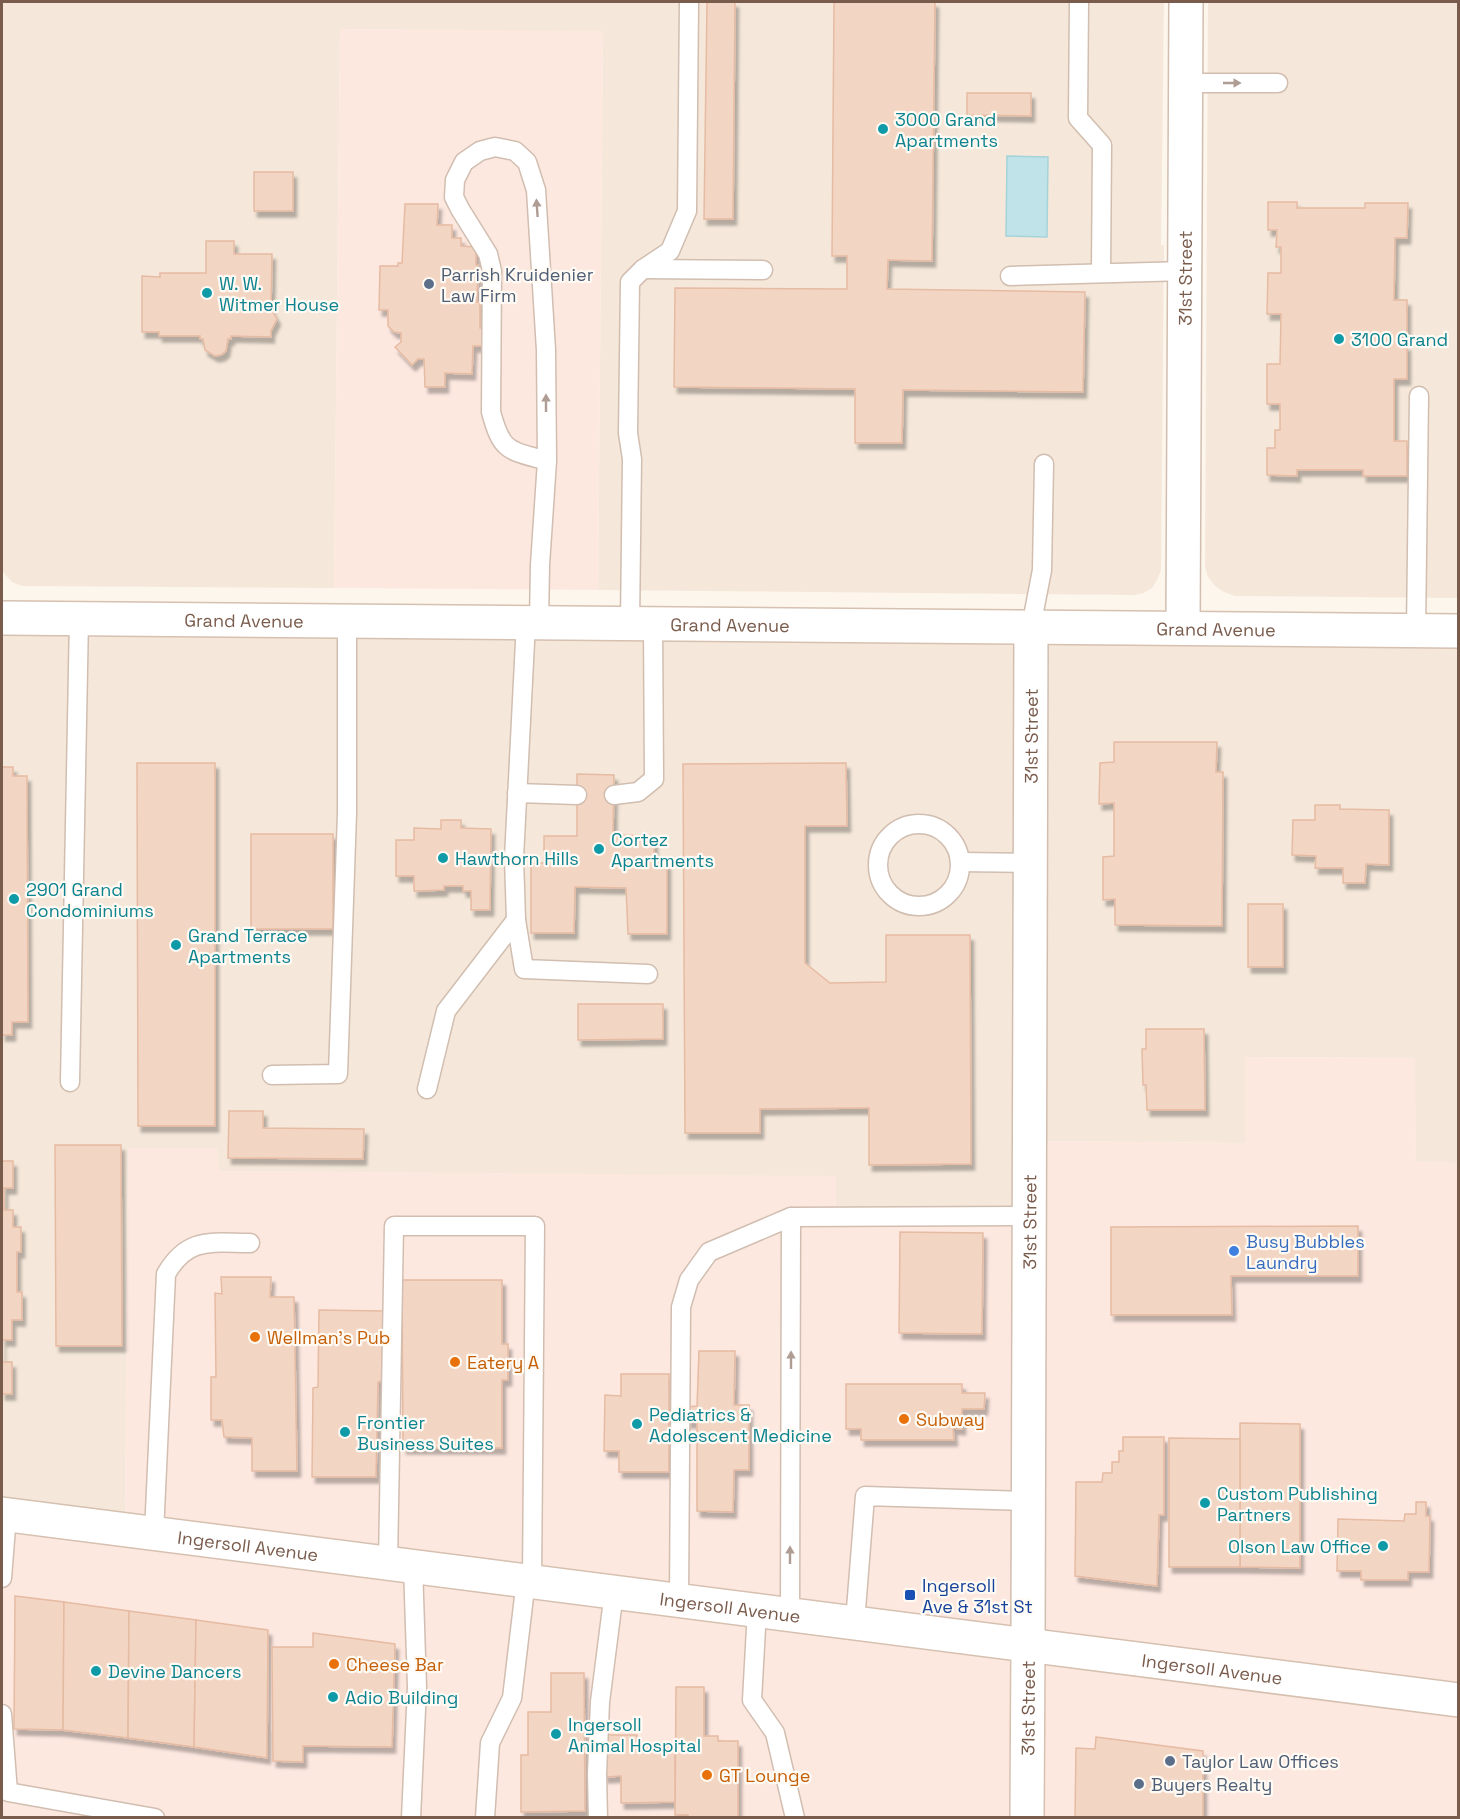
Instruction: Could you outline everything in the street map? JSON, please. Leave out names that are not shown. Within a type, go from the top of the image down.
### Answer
[{"type":"main road","name":"31st Street","points":[[1183,628],[1186,2]]},
{"type":"main road","name":"Grand Avenue","points":[[2,618],[1458,632]]},
{"type":"main road","name":"31st Street","points":[[1027,1818],[1031,627]]},
{"type":"main road","name":"Ingersoll Avenue","points":[[4,1514],[1458,1700]]},
{"type":"lane","points":[[614,795],[638,792],[654,779],[641,623],[640,459],[628,433],[630,282],[643,269],[670,250],[687,211],[689,2]]},
{"type":"lane","points":[[1079,2],[1078,118],[1102,146],[1101,272]]},
{"type":"lane","points":[[1186,83],[1278,82]]},
{"type":"lane","points":[[547,461],[511,451],[499,437],[491,412],[492,271],[488,254],[454,196],[455,180],[464,162],[480,151],[495,147],[515,151],[527,162],[536,190],[546,350],[547,461],[540,566],[517,793],[514,858],[516,920],[524,969],[648,974]]},
{"type":"lane","points":[[643,269],[763,270]]},
{"type":"lane","points":[[1010,276],[1186,271]]},
{"type":"lane","points":[[1416,631],[1419,396]]},
{"type":"lane","points":[[1031,627],[1042,570],[1044,464]]},
{"type":"lane","points":[[70,1082],[79,618]]},
{"type":"lane","points":[[272,1075],[338,1074],[347,813],[345,688],[347,621]]},
{"type":"lane","points":[[517,793],[577,795]]},
{"type":"lane","points":[[914,824],[940,829],[957,849],[960,862],[953,889],[943,899],[930,905],[916,907],[890,896],[877,872],[877,859],[890,835],[901,827],[914,824]]},
{"type":"lane","points":[[960,862],[1030,863]]},
{"type":"lane","points":[[427,1089],[447,1011],[516,920]]},
{"type":"lane","points":[[679,1600],[681,1307],[689,1280],[709,1252],[791,1217],[1029,1216]]},
{"type":"lane","points":[[790,1614],[791,1217]]},
{"type":"lane","points":[[411,1818],[417,1687],[400,1565],[394,1226],[535,1226],[529,1581],[512,1698],[490,1743],[485,1818]]},
{"type":"lane","points":[[154,1533],[166,1274],[175,1259],[200,1243],[250,1243]]},
{"type":"lane","points":[[855,1622],[865,1497],[1028,1501]]},
{"type":"lane","points":[[2,1578],[4,1514]]},
{"type":"lane","points":[[598,1818],[600,1702],[614,1592]]},
{"type":"lane","points":[[757,1610],[752,1700],[775,1733],[795,1818]]},
{"type":"lane","points":[[2,1714],[8,1792],[155,1818]]},
{"type":"shaded area","points":[[2,2],[1164,2],[1161,570],[1157,580],[1152,588],[1134,595],[598,590],[603,32],[340,29],[334,588],[22,586],[12,582],[2,571]]},
{"type":"shaded area","points":[[1208,2],[1458,2],[1458,598],[1235,596],[1215,586],[1208,577],[1205,567]]},
{"type":"shaded area","points":[[340,29],[603,31],[598,590],[334,588]]},
{"type":"shaded area","points":[[2,618],[1458,631],[1458,1163],[1416,1162],[1414,1058],[1245,1057],[1246,1143],[1030,1141],[1029,1216],[836,1215],[836,1177],[218,1171],[217,1148],[128,1149],[125,1530],[2,1514]]},
{"type":"shaded area","points":[[1245,1057],[1415,1058],[1416,1162],[1458,1163],[1458,1817],[2,1818],[2,1514],[125,1530],[128,1148],[217,1148],[219,1171],[836,1176],[836,1214],[1029,1216],[1030,1141],[1245,1143]]},
{"type":"water","points":[[1007,156],[1048,157],[1047,237],[1006,236]]},
{"type":"building","points":[[707,2],[735,2],[733,219],[704,219]]},
{"type":"building","name":"3000 Grand Apartments","points":[[834,2],[935,2],[932,261],[888,260],[887,289],[1085,292],[1083,392],[903,390],[902,443],[855,443],[855,389],[674,387],[675,288],[847,289],[847,256],[832,256]]},
{"type":"building","points":[[967,93],[1031,93],[1031,116],[967,115]]},
{"type":"building","points":[[254,172],[293,172],[293,211],[254,211]]},
{"type":"building","name":"3100 Grand","points":[[1268,202],[1297,202],[1297,208],[1365,208],[1365,203],[1408,203],[1407,238],[1395,238],[1394,300],[1407,300],[1407,334],[1398,334],[1398,345],[1407,345],[1407,379],[1394,379],[1394,441],[1407,441],[1407,476],[1363,476],[1363,470],[1297,470],[1297,476],[1267,475],[1267,448],[1275,448],[1275,430],[1280,430],[1280,404],[1267,404],[1267,364],[1280,364],[1281,314],[1267,314],[1268,273],[1281,273],[1281,247],[1276,247],[1277,230],[1268,230]]},
{"type":"building","name":"Parrish Kruidenier Law Firm","points":[[405,204],[438,204],[437,225],[452,225],[452,238],[461,238],[461,246],[476,247],[477,302],[480,302],[480,328],[484,328],[484,346],[473,346],[472,374],[445,373],[445,387],[425,387],[424,359],[418,359],[412,365],[395,347],[401,342],[401,333],[394,332],[388,326],[388,310],[379,310],[380,266],[398,266],[398,263],[402,263]]},
{"type":"building","name":"W. W. Witmer House","points":[[206,241],[234,241],[234,254],[272,254],[271,308],[277,319],[271,331],[271,337],[231,336],[231,339],[228,339],[226,351],[215,356],[205,350],[203,339],[200,339],[200,336],[159,336],[159,332],[142,332],[142,276],[160,277],[160,273],[206,273]]},
{"type":"building","points":[[1114,742],[1217,742],[1216,772],[1223,772],[1222,926],[1115,925],[1115,899],[1103,900],[1103,857],[1114,856],[1114,803],[1099,804],[1100,763],[1114,762]]},
{"type":"building","name":"Grand Terrace Apartments","points":[[137,763],[215,763],[215,1126],[138,1126]]},
{"type":"building","points":[[846,763],[847,826],[805,826],[805,963],[830,983],[886,982],[886,935],[970,935],[971,1164],[869,1165],[869,1108],[760,1109],[760,1133],[685,1133],[683,764]]},
{"type":"building","name":"2901 Grand Condominiums","points":[[2,767],[13,767],[13,776],[27,776],[28,1022],[12,1022],[12,1035],[2,1035]]},
{"type":"building","name":"Cortez Apartments","points":[[577,774],[614,775],[613,835],[654,836],[654,863],[667,863],[667,934],[628,934],[626,888],[575,887],[574,933],[531,933],[531,863],[544,863],[544,836],[577,836]]},
{"type":"building","points":[[1315,805],[1340,805],[1340,809],[1389,810],[1389,865],[1366,864],[1365,883],[1343,883],[1343,868],[1315,868],[1316,856],[1292,855],[1293,820],[1315,820]]},
{"type":"building","name":"Hawthorn Hills","points":[[441,820],[461,820],[461,828],[491,829],[490,910],[471,910],[471,891],[463,891],[463,886],[444,886],[444,890],[414,891],[414,876],[396,876],[396,840],[414,840],[414,828],[441,829]]},
{"type":"building","points":[[251,834],[333,834],[333,929],[251,929]]},
{"type":"building","points":[[1248,904],[1283,904],[1283,967],[1248,967]]},
{"type":"building","points":[[578,1004],[663,1004],[663,1039],[578,1040]]},
{"type":"building","points":[[1146,1029],[1204,1029],[1205,1110],[1147,1110],[1146,1085],[1143,1085],[1142,1049],[1146,1049]]},
{"type":"building","points":[[229,1111],[263,1111],[263,1128],[364,1129],[363,1159],[228,1158]]},
{"type":"building","points":[[55,1145],[121,1145],[122,1346],[56,1346]]},
{"type":"building","points":[[2,1161],[13,1161],[13,1188],[4,1188],[4,1210],[13,1210],[13,1227],[21,1227],[21,1252],[17,1252],[17,1292],[22,1292],[22,1320],[12,1320],[12,1340],[2,1340]]},
{"type":"building","name":"Busy Bubbles Laundry","points":[[1358,1226],[1358,1276],[1231,1276],[1232,1315],[1111,1315],[1111,1227]]},
{"type":"building","points":[[900,1232],[983,1233],[982,1334],[899,1333]]},
{"type":"building","name":"Wellman's Pub","points":[[221,1277],[271,1277],[270,1297],[294,1297],[297,1471],[252,1471],[252,1438],[224,1437],[222,1420],[211,1420],[211,1377],[216,1377],[215,1293],[222,1294]]},
{"type":"building","name":"Eatery A","points":[[402,1280],[502,1280],[502,1344],[508,1344],[508,1380],[502,1380],[502,1448],[403,1448]]},
{"type":"building","name":"Frontier Business Suites","points":[[319,1310],[383,1311],[382,1381],[378,1382],[376,1477],[312,1477],[313,1388],[318,1387]]},
{"type":"building","points":[[699,1351],[735,1351],[734,1405],[749,1405],[749,1470],[734,1470],[733,1512],[697,1511],[697,1422],[687,1422],[687,1407],[697,1406]]},
{"type":"building","points":[[2,1362],[12,1362],[12,1394],[2,1394]]},
{"type":"building","name":"Pediatrics & Adolescent Medicine","points":[[621,1374],[669,1374],[669,1472],[619,1472],[619,1451],[604,1451],[605,1395],[621,1396]]},
{"type":"building","name":"Subway","points":[[846,1384],[962,1384],[962,1393],[985,1393],[984,1409],[962,1409],[962,1429],[953,1428],[954,1440],[861,1440],[861,1429],[846,1429]]},
{"type":"building","points":[[1240,1423],[1300,1424],[1300,1568],[1240,1567]]},
{"type":"building","points":[[1123,1437],[1164,1437],[1164,1515],[1159,1515],[1157,1586],[1075,1576],[1076,1482],[1102,1482],[1103,1473],[1112,1473],[1112,1462],[1119,1462],[1119,1451],[1123,1451]]},
{"type":"building","name":"Custom Publishing Partners","points":[[1169,1438],[1240,1439],[1240,1567],[1169,1567]]},
{"type":"building","name":"Olson Law Office","points":[[1416,1502],[1426,1502],[1426,1516],[1430,1516],[1429,1572],[1408,1572],[1408,1580],[1361,1580],[1361,1571],[1337,1571],[1338,1519],[1404,1521],[1405,1514],[1416,1514]]},
{"type":"building","points":[[15,1596],[64,1602],[63,1730],[14,1729]]},
{"type":"building","name":"Devine Dancers","points":[[64,1602],[129,1611],[128,1738],[63,1730]]},
{"type":"building","points":[[129,1611],[196,1620],[194,1747],[128,1738]]},
{"type":"building","points":[[196,1620],[268,1630],[267,1758],[194,1747]]},
{"type":"building","name":"Adio Building","points":[[313,1633],[395,1644],[392,1747],[303,1746],[303,1762],[273,1761],[272,1647],[313,1647]]},
{"type":"building","name":"Ingersoll Animal Hospital","points":[[551,1673],[584,1673],[585,1811],[521,1812],[521,1755],[528,1755],[528,1712],[551,1712]]},
{"type":"building","name":"GT Lounge","points":[[676,1687],[704,1687],[704,1736],[718,1736],[718,1741],[738,1741],[738,1817],[688,1818],[688,1815],[675,1815]]},
{"type":"building","points":[[604,1735],[637,1735],[637,1748],[675,1748],[675,1802],[621,1803],[621,1776],[604,1777]]},
{"type":"building","name":"Buyers Realty","points":[[1096,1737],[1203,1751],[1203,1818],[1075,1818],[1076,1748],[1095,1749]]},
{"type":"place","name":"3000 Grand Apartments","points":[[883,129]]},
{"type":"place","name":"Parrish Kruidenier Law Firm","points":[[429,284]]},
{"type":"place","name":"W. W. Witmer House","points":[[207,293]]},
{"type":"place","name":"3100 Grand","points":[[1339,339]]},
{"type":"place","name":"Cortez Apartments","points":[[599,849]]},
{"type":"place","name":"Hawthorn Hills","points":[[443,858]]},
{"type":"place","name":"2901 Grand Condominiums","points":[[14,899]]},
{"type":"place","name":"Grand Terrace Apartments","points":[[176,945]]},
{"type":"place","name":"Busy Bubbles Laundry","points":[[1234,1251]]},
{"type":"place","name":"Wellman's Pub","points":[[255,1337]]},
{"type":"place","name":"Eatery A","points":[[455,1362]]},
{"type":"place","name":"Subway","points":[[904,1419]]},
{"type":"place","name":"Pediatrics & Adolescent Medicine","points":[[637,1424]]},
{"type":"place","name":"Frontier Business Suites","points":[[345,1432]]},
{"type":"place","name":"Custom Publishing Partners","points":[[1205,1503]]},
{"type":"place","name":"Olson Law Office","points":[[1383,1546]]},
{"type":"place","name":"Ingersoll Ave & 31st St","points":[[910,1595]]},
{"type":"place","name":"Cheese Bar","points":[[334,1664]]},
{"type":"place","name":"Devine Dancers","points":[[96,1671]]},
{"type":"place","name":"Adio Building","points":[[333,1697]]},
{"type":"place","name":"Ingersoll Animal Hospital","points":[[556,1734]]},
{"type":"place","name":"Taylor Law Offices","points":[[1170,1761]]},
{"type":"place","name":"GT Lounge","points":[[707,1775]]},
{"type":"place","name":"Buyers Realty","points":[[1139,1784]]}]
